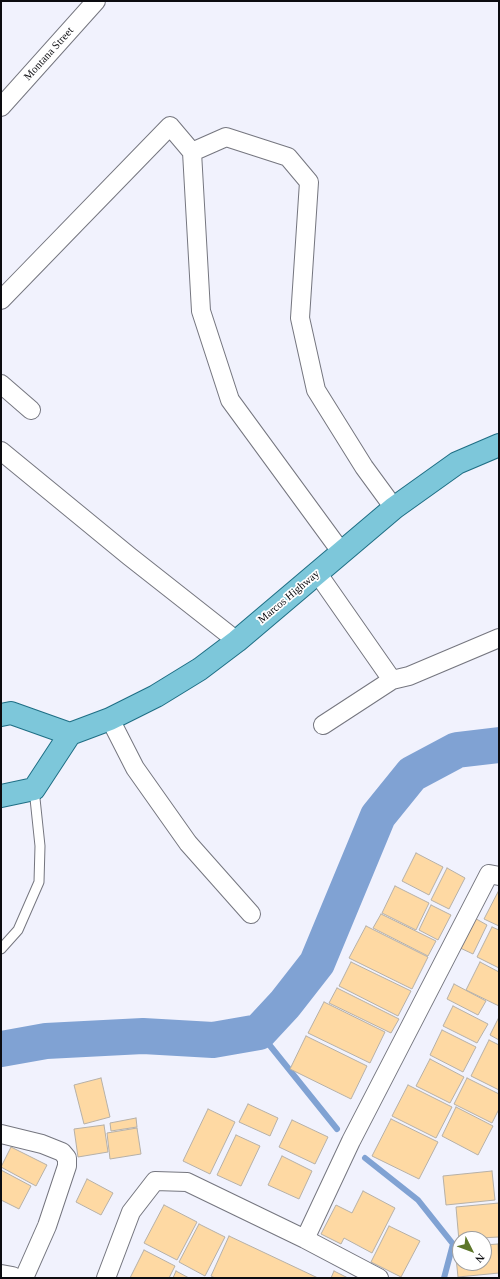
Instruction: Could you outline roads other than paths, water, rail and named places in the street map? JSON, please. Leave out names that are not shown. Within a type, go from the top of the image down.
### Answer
[{"type":"main road","name":"Marcos Highway","points":[[70,734],[110,719],[156,696],[200,670],[318,574],[394,508],[457,463],[499,445]]},
{"type":"main road","points":[[1,715],[11,713],[70,734],[34,789],[1,796]]},
{"type":"street","name":"Montana Street","points":[[1,107],[96,1]]},
{"type":"street","points":[[1,300],[170,126],[192,152],[201,311],[230,400],[342,553]]},
{"type":"street","points":[[192,152],[226,137],[288,157],[309,182],[300,318],[316,390],[364,467],[394,508]]},
{"type":"street","points":[[1,384],[31,410]]},
{"type":"street","points":[[1,452],[237,641]]},
{"type":"street","points":[[318,574],[392,680]]},
{"type":"street","points":[[323,726],[392,680],[409,676],[499,638]]},
{"type":"street","points":[[110,719],[135,768],[184,836],[251,914]]},
{"type":"street","points":[[305,1239],[352,1141],[489,874],[499,876]]},
{"type":"street","points":[[1,1134],[42,1144],[62,1152],[67,1158],[67,1166],[46,1226],[24,1278]]},
{"type":"street","points":[[106,1278],[131,1212],[155,1181],[187,1182],[305,1239],[379,1278]]},
{"type":"street","points":[[1,1276],[12,1278]]},
{"type":"lane","points":[[1,949],[18,930],[39,882],[40,846],[34,789]]},
{"type":"waterway","points":[[1,1049],[46,1041],[143,1036],[213,1040],[259,1032],[285,1004],[317,963],[378,816],[412,774],[457,750],[499,745]]},
{"type":"waterway","points":[[259,1032],[337,1129]]},
{"type":"waterway","points":[[365,1158],[418,1200],[453,1244],[444,1278]]}]
